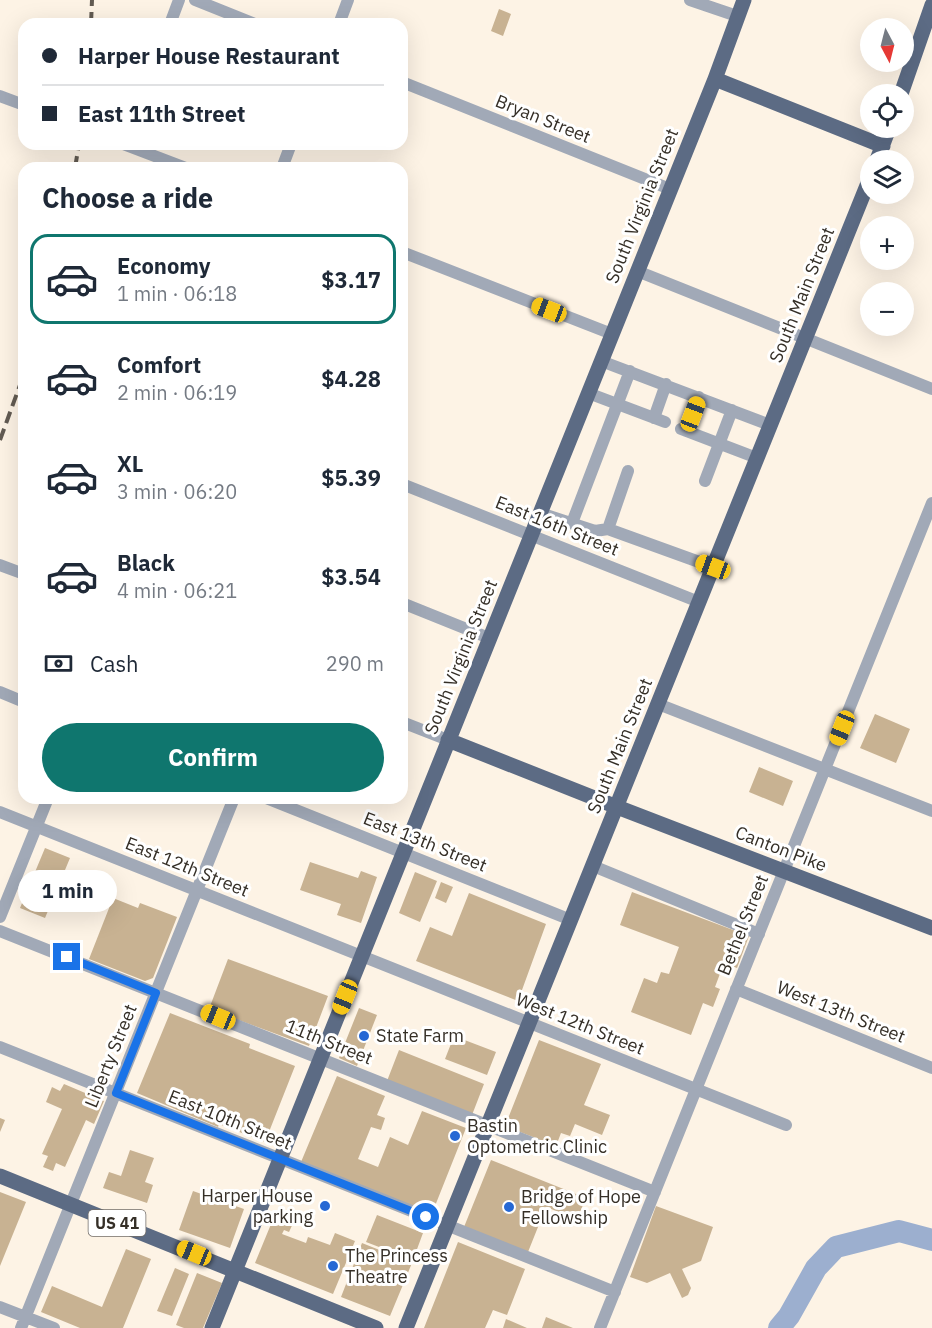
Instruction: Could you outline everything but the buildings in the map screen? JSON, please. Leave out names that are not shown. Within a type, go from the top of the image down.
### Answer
[{"type":"main road","name":"South Virginia Street","points":[[212,1328],[715,79],[744,0]]},
{"type":"main road","points":[[905,84],[931,11]]},
{"type":"main road","points":[[715,79],[883,146]]},
{"type":"main road","points":[[881,150],[886,138]]},
{"type":"main road","name":"South Main Street","points":[[406,1328],[860,202]]},
{"type":"main road","name":"Canton Pike","points":[[448,740],[932,928]]},
{"type":"main road","name":"US 41","points":[[0,1176],[376,1328]]},
{"type":"street","points":[[172,18],[179,0]]},
{"type":"street","points":[[195,0],[240,18]]},
{"type":"street","points":[[341,18],[348,0]]},
{"type":"street","points":[[690,0],[737,16]]},
{"type":"street","name":"Bryan Street","points":[[408,84],[670,189]]},
{"type":"street","points":[[0,96],[18,103]]},
{"type":"street","points":[[139,150],[170,162]]},
{"type":"street","points":[[408,254],[612,334]]},
{"type":"street","points":[[637,271],[932,389]]},
{"type":"street","points":[[601,361],[770,425]]},
{"type":"street","points":[[572,524],[630,371]]},
{"type":"street","points":[[588,393],[659,420],[666,384]]},
{"type":"street","points":[[699,397],[683,430],[757,458]]},
{"type":"street","points":[[705,481],[732,410]]},
{"type":"street","points":[[608,529],[628,471]]},
{"type":"street","name":"East 16th Street","points":[[408,486],[699,602]]},
{"type":"street","name":"Bethel Street","points":[[600,1328],[932,503]]},
{"type":"street","points":[[540,513],[595,531],[608,529],[713,567]]},
{"type":"street","points":[[0,565],[18,572]]},
{"type":"street","points":[[408,605],[489,638]]},
{"type":"street","points":[[0,692],[18,700]]},
{"type":"street","points":[[658,704],[932,811]]},
{"type":"street","points":[[408,724],[448,740]]},
{"type":"street","points":[[0,917],[46,804]]},
{"type":"street","name":"Liberty Street","points":[[23,1322],[232,804]]},
{"type":"street","name":"East 13th Street","points":[[281,804],[571,920]]},
{"type":"street","name":"East 12th Street","points":[[0,812],[361,956]]},
{"type":"street","points":[[593,866],[759,934]]},
{"type":"street","name":"11th Street","points":[[0,931],[655,1192]]},
{"type":"street","name":"West 12th Street","points":[[361,956],[786,1125]]},
{"type":"street","name":"West 13th Street","points":[[736,989],[932,1068]]},
{"type":"street","name":"East 10th Street","points":[[0,1047],[615,1292]]},
{"type":"street","points":[[0,1307],[23,1322],[54,1328]]},
{"type":"waterway","points":[[779,1328],[789,1316],[816,1268],[836,1247],[899,1231],[932,1240]]},
{"type":"railway","points":[[91,18],[92,0]]},
{"type":"railway","points":[[76,162],[78,150]]},
{"type":"railway","points":[[0,440],[18,390]]},
{"type":"place","name":"State Farm","points":[[364,1036]]},
{"type":"place","name":"Bastin Optometric Clinic","points":[[455,1136]]},
{"type":"place","name":"Harper House parking","points":[[325,1206]]},
{"type":"place","name":"Bridge of Hope Fellowship","points":[[509,1207]]},
{"type":"place","name":"The Princess Theatre","points":[[333,1266]]},
{"type":"route","points":[[67,957],[156,993],[116,1093],[426,1217]]}]
